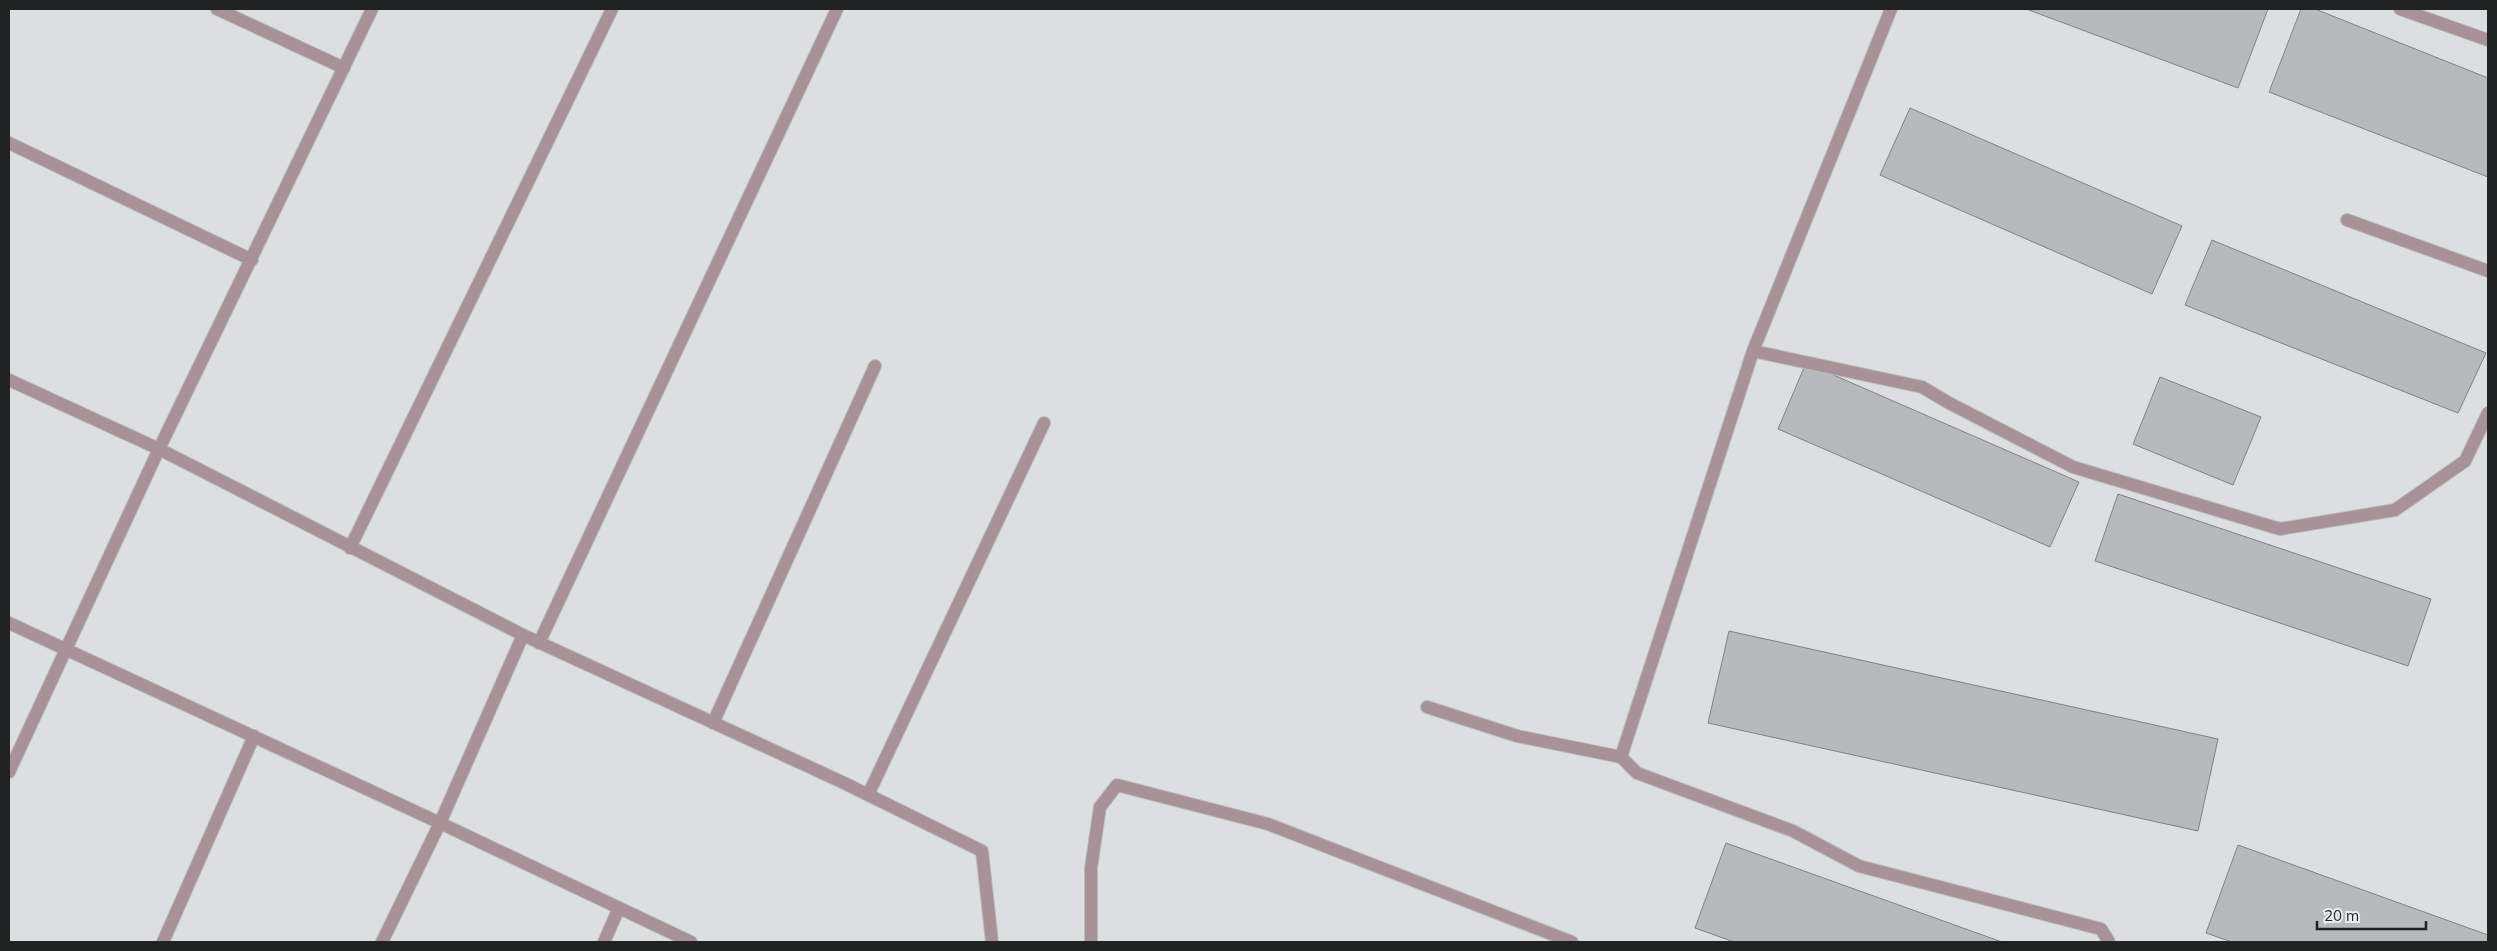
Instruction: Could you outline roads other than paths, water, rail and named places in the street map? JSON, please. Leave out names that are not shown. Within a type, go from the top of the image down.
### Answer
[{"type":"street","points":[[217,9],[344,68]]},
{"type":"street","points":[[9,772],[68,650],[159,449],[372,9]]},
{"type":"street","points":[[350,548],[612,9]]},
{"type":"street","points":[[539,643],[837,9]]},
{"type":"street","points":[[1621,757],[1753,351],[1891,9]]},
{"type":"street","points":[[2400,9],[2488,40]]},
{"type":"street","points":[[9,143],[252,260]]},
{"type":"street","points":[[2347,220],[2488,271]]},
{"type":"street","points":[[1753,351],[1922,387],[2073,467],[2280,529],[2395,510],[2465,461],[2488,413]]},
{"type":"street","points":[[713,723],[875,366]]},
{"type":"street","points":[[9,380],[159,449],[539,643],[868,795],[982,851],[992,942]]},
{"type":"street","points":[[868,795],[1044,423]]},
{"type":"street","points":[[9,623],[691,942]]},
{"type":"street","points":[[382,942],[440,823],[523,635]]},
{"type":"street","points":[[1427,707],[1517,736],[1621,757],[1637,772],[1793,831],[1859,866],[2101,928],[2109,942]]},
{"type":"street","points":[[164,942],[254,736]]},
{"type":"street","points":[[1090,942],[1091,868],[1100,807],[1117,785],[1268,824],[1572,942]]},
{"type":"street","points":[[604,942],[619,908]]}]
